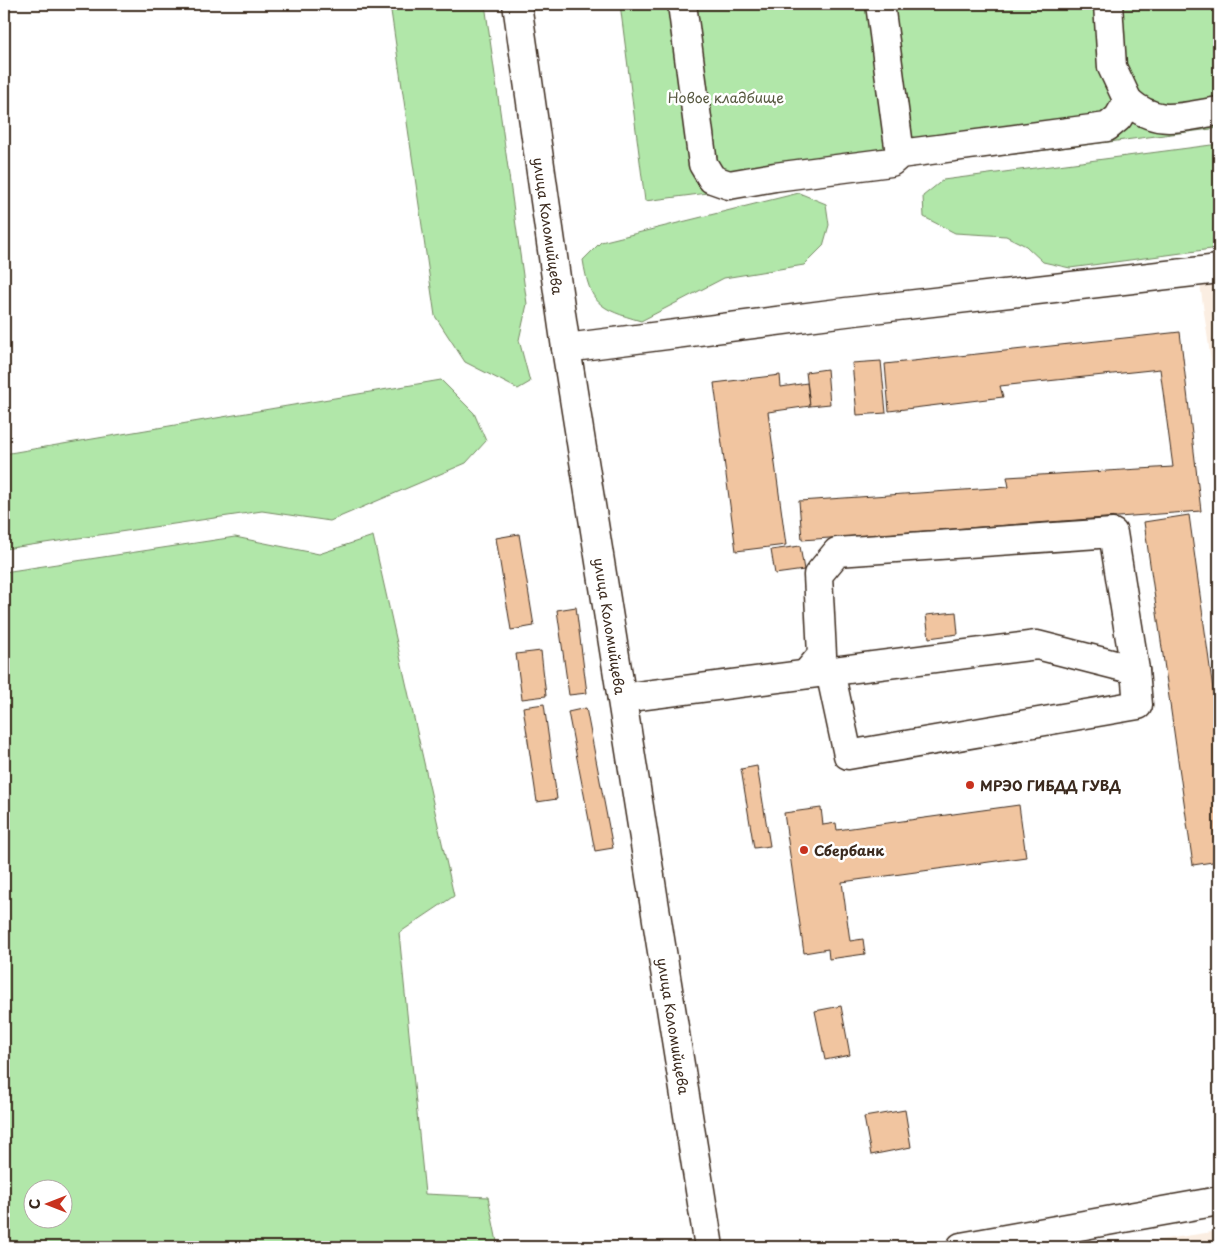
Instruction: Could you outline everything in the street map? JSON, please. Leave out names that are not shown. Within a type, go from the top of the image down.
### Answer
[{"type":"street","name":"улица Коломийцева","points":[[517,4],[566,348],[709,1247]]},
{"type":"street","points":[[682,4],[703,164],[712,179],[729,185],[891,162],[900,154],[1107,127],[1118,118],[1128,101]]},
{"type":"street","points":[[880,4],[900,154]]},
{"type":"street","points":[[1108,4],[1112,67],[1128,101],[1142,113],[1165,119],[1219,111]]},
{"type":"street","points":[[566,348],[846,312],[1219,271]]},
{"type":"street","points":[[1113,533],[1135,670],[1138,705],[848,755],[818,673],[822,655],[818,575],[837,552],[1113,533]]},
{"type":"street","points":[[622,698],[1037,645],[1135,670]]},
{"type":"street","points":[[961,1247],[1219,1201]]},
{"type":"shaded area","points":[[1219,275],[1219,418],[1199,277]]},
{"type":"shaded area","points":[[1219,1231],[1219,1247],[1113,1247]]},
{"type":"green space","points":[[390,4],[485,4],[527,304],[519,340],[530,382],[518,389],[465,362],[435,316]]},
{"type":"green space","name":"Новое кладбище","points":[[620,4],[1219,4],[1219,128],[645,201]]},
{"type":"green space","points":[[1219,144],[1219,248],[1070,268],[1043,262],[1026,246],[1006,236],[955,233],[924,217],[923,196],[943,180]]},
{"type":"green space","points":[[799,193],[826,204],[829,225],[823,246],[804,265],[724,278],[641,321],[615,313],[606,308],[593,295],[583,260],[601,242]]},
{"type":"green space","points":[[441,380],[474,413],[486,441],[466,463],[330,521],[262,511],[4,549],[4,454]]},
{"type":"green space","points":[[373,536],[454,896],[399,933],[425,1194],[488,1197],[498,1247],[4,1247],[4,572],[235,537],[319,554]]},
{"type":"building","points":[[1180,332],[1201,511],[802,540],[799,501],[1009,487],[1007,477],[1173,467],[1160,369],[1000,386],[1003,397],[889,411],[885,364]]},
{"type":"building","points":[[881,361],[886,413],[857,415],[852,363]]},
{"type":"building","points":[[827,369],[830,404],[810,406],[806,372]]},
{"type":"building","points":[[780,375],[781,387],[807,383],[810,406],[768,412],[786,545],[736,551],[714,383]]},
{"type":"building","points":[[1189,515],[1219,733],[1219,861],[1193,865],[1144,522]]},
{"type":"building","points":[[519,534],[534,626],[511,630],[496,538]]},
{"type":"building","points":[[800,546],[804,570],[775,574],[771,550]]},
{"type":"building","points":[[576,607],[587,693],[569,695],[557,610]]},
{"type":"building","points":[[956,612],[958,634],[929,638],[926,615]]},
{"type":"building","points":[[541,651],[546,696],[522,699],[516,654]]},
{"type":"building","points":[[544,704],[557,799],[537,802],[523,707]]},
{"type":"building","points":[[586,708],[613,848],[595,851],[568,712]]},
{"type":"building","points":[[757,766],[770,846],[754,848],[741,769]]},
{"type":"building","points":[[1019,805],[1026,857],[842,882],[850,941],[863,939],[865,954],[829,959],[828,949],[804,953],[784,813],[821,808],[823,825],[836,823],[837,830]]},
{"type":"building","points":[[841,1006],[850,1055],[825,1060],[815,1011]]},
{"type":"building","points":[[905,1110],[911,1147],[871,1155],[864,1117]]},
{"type":"place","name":"МРЭО ГИБДД ГУВД","points":[[970,785]]},
{"type":"place","name":"Сбербанк","points":[[804,850]]}]
